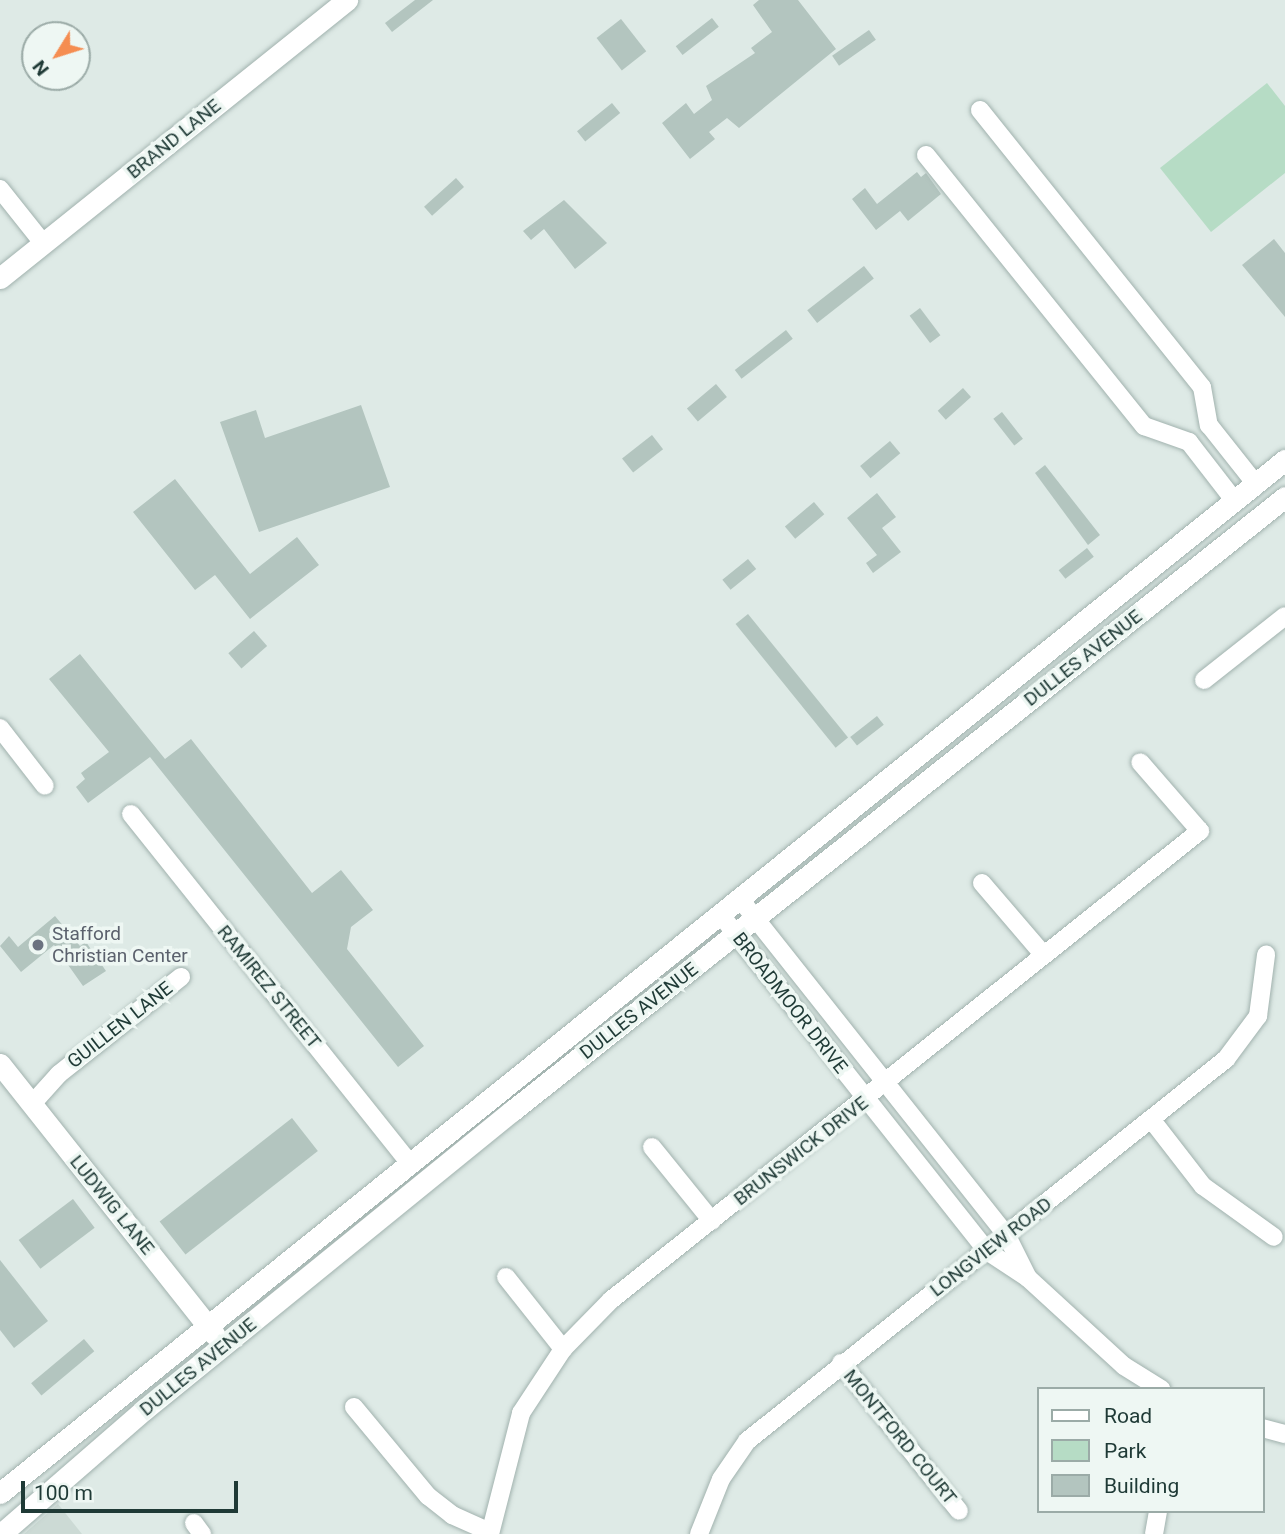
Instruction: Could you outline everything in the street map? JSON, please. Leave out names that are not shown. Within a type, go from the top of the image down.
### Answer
[{"type":"main road","name":"BRAND LANE","points":[[0,278],[348,0]]},
{"type":"main road","name":"DULLES AVENUE","points":[[0,1493],[408,1161],[740,899],[1285,460]]},
{"type":"main road","name":"DULLES AVENUE","points":[[1,1534],[223,1346],[512,1111],[1285,497]]},
{"type":"main road","name":"LUDWIG LANE","points":[[0,1064],[223,1346]]},
{"type":"main road","points":[[496,1091],[512,1111]]},
{"type":"street","points":[[980,110],[1202,387],[1209,425],[1255,482]]},
{"type":"street","points":[[926,155],[1144,426],[1189,442],[1234,500]]},
{"type":"street","points":[[0,189],[43,243]]},
{"type":"street","points":[[1189,442],[1209,425]]},
{"type":"street","points":[[1204,680],[1285,616]]},
{"type":"street","points":[[0,729],[45,786]]},
{"type":"street","name":"BRUNSWICK DRIVE","points":[[490,1533],[521,1413],[563,1349],[611,1300],[886,1083],[1042,953],[1200,831],[1140,762]]},
{"type":"street","name":"RAMIREZ STREET","points":[[131,814],[408,1161]]},
{"type":"street","points":[[982,883],[1042,953]]},
{"type":"street","name":"BROADMOOR DRIVE","points":[[740,899],[1007,1236],[1028,1278]]},
{"type":"street","name":"BROADMOOR DRIVE","points":[[720,914],[986,1251],[1028,1278],[1076,1326],[1158,1387]]},
{"type":"street","name":"LONGVIEW ROAD","points":[[699,1534],[721,1479],[747,1441],[841,1363],[1007,1236],[1152,1119],[1245,1038],[1258,1016],[1266,955]]},
{"type":"street","name":"GUILLEN LANE","points":[[32,1104],[59,1074],[181,977]]},
{"type":"street","points":[[1152,1119],[1203,1186],[1274,1237]]},
{"type":"street","points":[[652,1147],[712,1221]]},
{"type":"street","points":[[506,1277],[563,1349]]},
{"type":"street","name":"MONTFORD COURT","points":[[841,1363],[959,1511]]},
{"type":"street","points":[[354,1407],[428,1496],[452,1515],[490,1533]]},
{"type":"street","points":[[1264,1429],[1285,1434]]},
{"type":"street","points":[[1154,1534],[1157,1513]]},
{"type":"shaded area","points":[[58,1504],[82,1534],[24,1534]]},
{"type":"green space","points":[[1267,83],[1285,106],[1285,173],[1211,232],[1160,168]]},
{"type":"building","points":[[415,0],[433,0],[392,32],[385,23]]},
{"type":"building","points":[[759,0],[798,0],[836,49],[739,128],[727,118],[709,132],[715,139],[690,159],[662,123],[686,103],[694,114],[712,100],[706,86],[755,53],[751,48],[772,32],[753,5]]},
{"type":"building","points":[[712,18],[719,27],[683,55],[676,46]]},
{"type":"building","points":[[621,19],[646,51],[622,70],[597,38]]},
{"type":"building","points":[[869,30],[876,40],[839,66],[832,56]]},
{"type":"building","points":[[612,103],[620,113],[585,141],[577,131]]},
{"type":"building","points":[[917,172],[921,177],[926,173],[941,194],[908,221],[900,211],[876,230],[852,199],[865,188],[877,204]]},
{"type":"building","points":[[456,178],[464,187],[432,216],[424,207]]},
{"type":"building","points":[[564,200],[607,243],[575,269],[544,229],[531,240],[523,231]]},
{"type":"building","points":[[1274,239],[1285,253],[1285,317],[1242,265]]},
{"type":"building","points":[[864,266],[874,279],[817,323],[807,310]]},
{"type":"building","points":[[920,308],[940,335],[930,343],[910,316]]},
{"type":"building","points":[[786,330],[793,339],[742,379],[735,370]]},
{"type":"building","points":[[716,384],[727,397],[698,421],[687,408]]},
{"type":"building","points":[[963,388],[971,397],[946,420],[938,411]]},
{"type":"building","points":[[361,405],[390,487],[259,532],[220,422],[256,410],[265,438]]},
{"type":"building","points":[[1002,412],[1023,439],[1014,446],[993,419]]},
{"type":"building","points":[[652,435],[663,449],[633,473],[622,458]]},
{"type":"building","points":[[890,441],[900,453],[870,478],[860,466]]},
{"type":"building","points":[[1045,465],[1100,535],[1088,545],[1035,473]]},
{"type":"building","points":[[175,479],[250,574],[297,537],[319,565],[250,619],[215,575],[195,590],[133,512]]},
{"type":"building","points":[[877,493],[896,517],[882,528],[901,552],[873,573],[866,563],[877,555],[847,518]]},
{"type":"building","points":[[814,502],[824,514],[795,539],[785,526]]},
{"type":"building","points":[[1087,548],[1094,557],[1065,579],[1059,570]]},
{"type":"building","points":[[748,559],[756,569],[731,590],[722,580]]},
{"type":"building","points":[[748,614],[848,738],[836,748],[736,624]]},
{"type":"building","points":[[254,631],[267,646],[241,668],[228,653]]},
{"type":"building","points":[[80,654],[165,759],[191,739],[312,893],[341,870],[373,910],[351,927],[347,949],[424,1046],[398,1067],[150,757],[88,803],[76,787],[85,779],[81,773],[109,752],[49,679]]},
{"type":"building","points":[[877,716],[884,725],[857,746],[850,737]]},
{"type":"building","points":[[55,916],[80,946],[86,942],[106,971],[83,986],[54,945],[21,972],[0,946],[9,936],[18,947]]},
{"type":"building","points":[[292,1118],[318,1151],[185,1255],[160,1221]]},
{"type":"building","points":[[73,1199],[95,1228],[40,1269],[19,1240]]},
{"type":"building","points":[[0,1260],[48,1321],[14,1348],[0,1330]]},
{"type":"building","points":[[84,1339],[94,1351],[41,1396],[31,1383]]},
{"type":"place","name":"Stafford Christian Center","points":[[38,945]]}]
